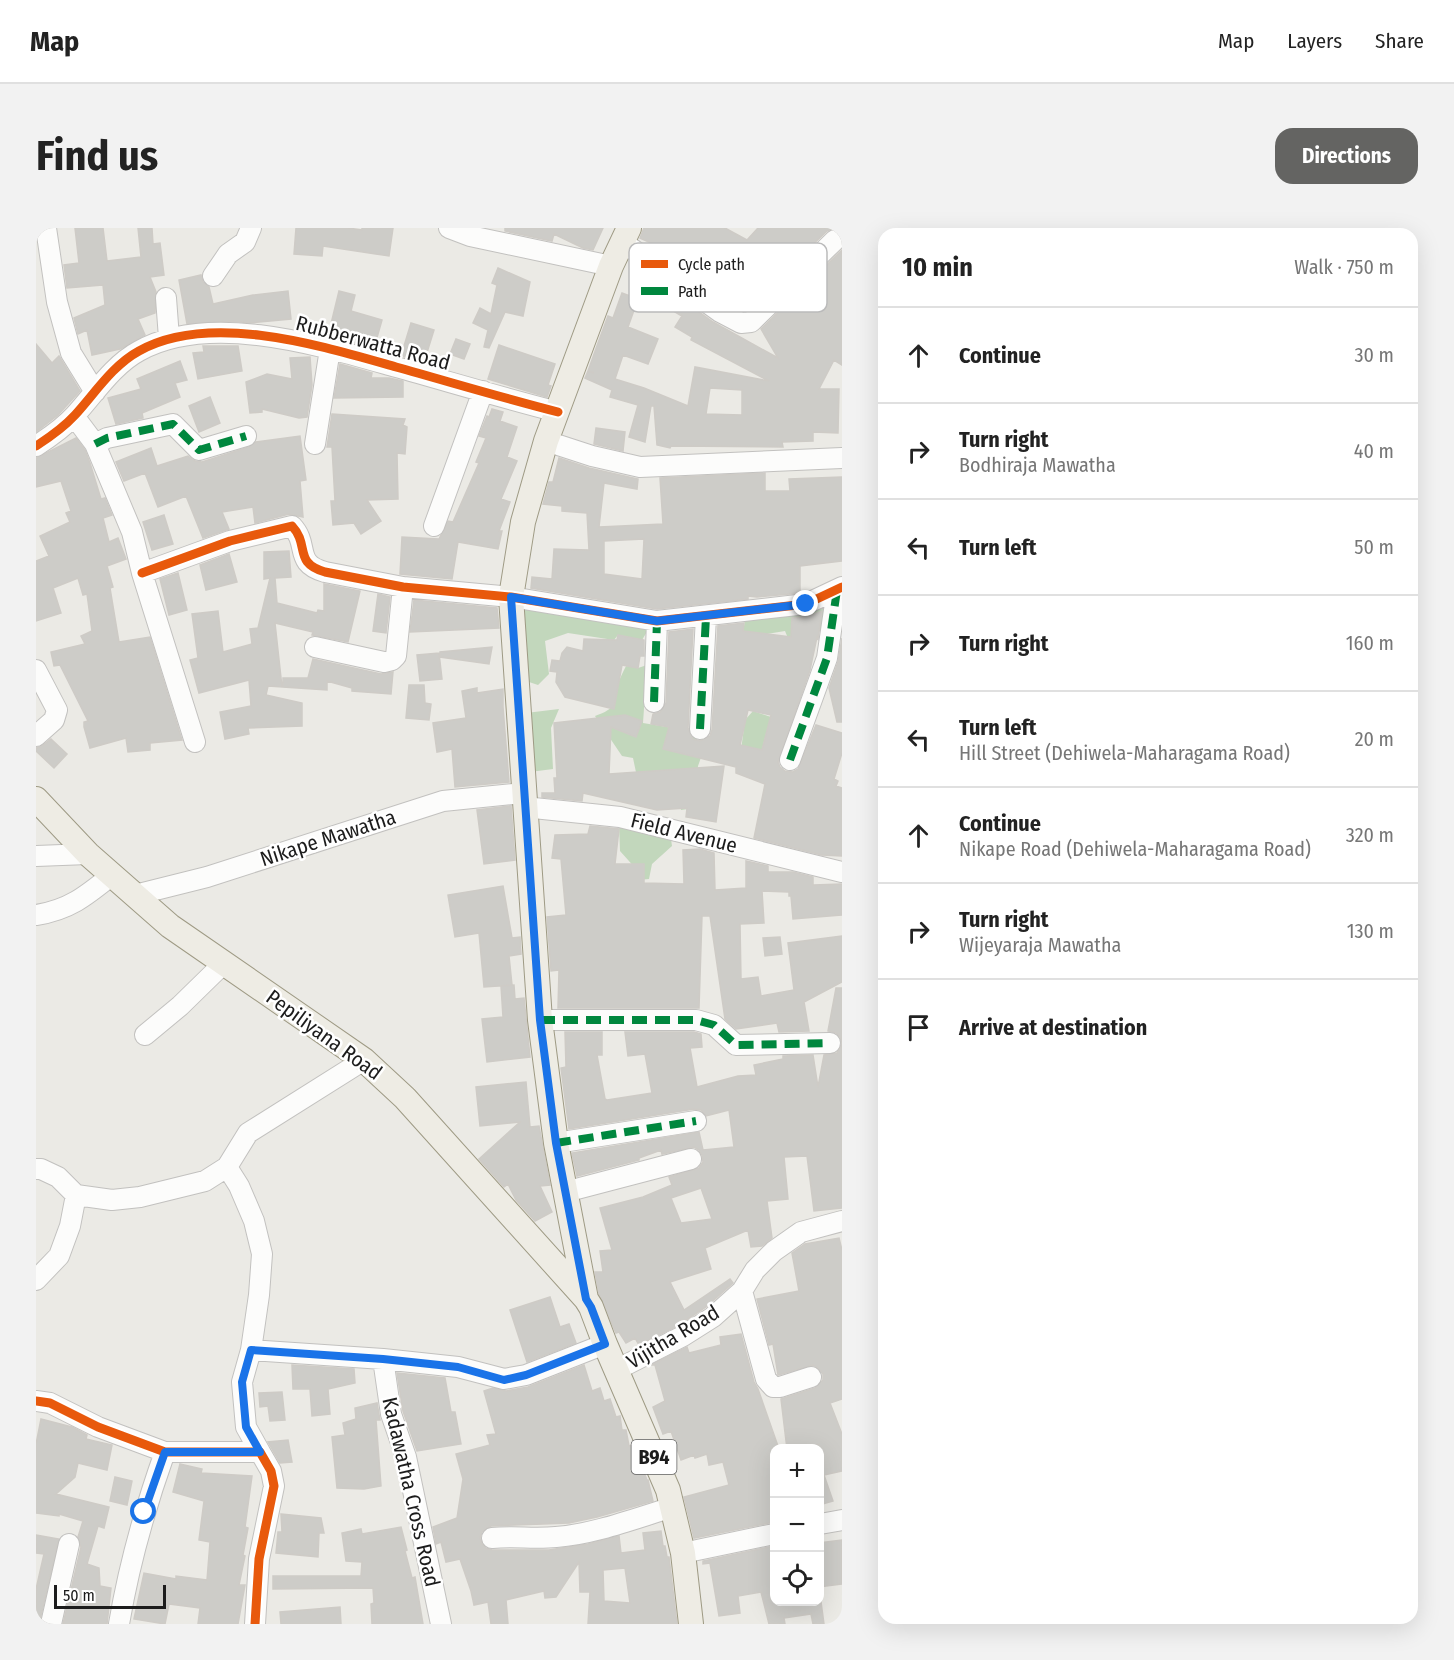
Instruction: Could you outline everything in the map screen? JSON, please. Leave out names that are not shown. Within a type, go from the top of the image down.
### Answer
[{"type":"main road","name":"B94","points":[[626,235],[611,266],[546,441],[523,522],[511,597],[540,1020],[556,1143],[586,1299],[668,1490],[673,1507],[683,1553],[691,1624]]},
{"type":"main road","name":"Pepiliyana Road","points":[[36,799],[88,854],[170,926],[364,1059],[405,1098],[586,1299]]},
{"type":"street","points":[[46,228],[57,302],[71,353],[95,392]]},
{"type":"street","points":[[213,276],[228,254],[245,242],[251,228]]},
{"type":"street","points":[[449,228],[470,236],[611,266]]},
{"type":"street","points":[[827,248],[835,240]]},
{"type":"street","points":[[166,298],[170,338]]},
{"type":"street","points":[[720,312],[741,323],[751,322],[761,312]]},
{"type":"street","name":"Rubberwatta Road","points":[[36,446],[48,439],[74,416],[124,361],[138,351],[170,338],[223,333],[288,339],[558,412]]},
{"type":"street","points":[[315,444],[330,349]]},
{"type":"street","points":[[434,526],[483,391]]},
{"type":"street","points":[[74,416],[95,444],[132,532],[142,573],[195,742]]},
{"type":"street","points":[[95,444],[107,438],[173,424],[199,450],[246,436]]},
{"type":"street","points":[[546,441],[592,456],[640,467],[842,458]]},
{"type":"street","points":[[142,573],[230,541],[292,526],[300,534],[305,559],[314,569],[403,586],[511,597],[657,621],[806,604],[839,588]]},
{"type":"street","points":[[315,647],[384,662],[392,660],[396,656],[403,586]]},
{"type":"street","points":[[790,760],[827,658],[839,588]]},
{"type":"street","points":[[699,729],[706,616]]},
{"type":"street","points":[[654,702],[657,621]]},
{"type":"street","points":[[36,670],[57,710],[54,720],[36,736]]},
{"type":"street","name":"Field Avenue","points":[[524,800],[620,817],[842,872]]},
{"type":"street","name":"Nikape Mawatha","points":[[135,896],[207,877],[443,801],[524,800]]},
{"type":"street","points":[[36,856],[88,854]]},
{"type":"street","points":[[36,915],[57,912],[85,898],[112,875]]},
{"type":"street","points":[[145,1035],[180,1006],[224,963]]},
{"type":"street","points":[[540,1020],[696,1020],[714,1025],[736,1045],[830,1043]]},
{"type":"street","points":[[36,1169],[41,1169],[58,1178],[76,1195],[112,1200],[140,1197],[205,1181],[227,1167],[248,1134],[364,1059]]},
{"type":"street","points":[[556,1143],[696,1121]]},
{"type":"street","points":[[565,1192],[691,1160]]},
{"type":"street","points":[[227,1167],[239,1186],[254,1221],[262,1254],[251,1350],[242,1382],[246,1427],[271,1471],[274,1486],[259,1559],[255,1624]]},
{"type":"street","points":[[36,1280],[58,1256],[70,1226],[76,1195]]},
{"type":"street","name":"Vijitha Road","points":[[616,1370],[682,1336],[713,1317],[742,1291],[755,1270],[774,1251],[801,1232],[842,1221]]},
{"type":"street","points":[[742,1291],[766,1378],[773,1387],[811,1377]]},
{"type":"street","points":[[251,1350],[383,1359],[458,1367],[504,1380],[526,1375],[605,1344]]},
{"type":"street","name":"Kadawatha Cross Road","points":[[383,1359],[391,1414],[406,1457],[441,1624]]},
{"type":"street","points":[[36,1401],[50,1403],[98,1427],[165,1452],[260,1452]]},
{"type":"street","points":[[119,1624],[126,1582],[144,1512],[165,1452]]},
{"type":"street","points":[[492,1538],[558,1537],[609,1526],[673,1507]]},
{"type":"street","points":[[824,1523],[842,1520]]},
{"type":"street","points":[[683,1553],[770,1535]]},
{"type":"street","points":[[51,1624],[69,1544]]},
{"type":"green space","points":[[819,604],[826,613],[827,626],[814,635],[790,643],[785,631],[742,638],[745,620]]},
{"type":"green space","points":[[519,609],[651,625],[642,640],[618,635],[614,640],[568,633],[545,641],[549,674],[538,685],[523,680]]},
{"type":"green space","points":[[647,665],[643,723],[691,731],[704,749],[698,766],[695,808],[681,810],[679,793],[637,777],[633,758],[622,756],[595,716],[607,711],[613,705],[618,684],[626,666],[638,668]]},
{"type":"green space","points":[[559,709],[551,728],[553,769],[530,772],[526,713]]},
{"type":"green space","points":[[753,711],[774,718],[771,726],[794,727],[789,742],[766,734],[761,753],[741,750],[745,720]]},
{"type":"green space","points":[[619,824],[671,839],[672,846],[652,864],[649,879],[638,880],[637,870],[620,851]]},
{"type":"building","points":[[75,228],[103,228],[107,261],[141,257],[138,228],[152,228],[153,244],[160,243],[164,275],[150,277],[156,292],[155,313],[138,319],[145,335],[120,349],[92,355],[87,330],[78,334],[74,318],[105,305],[103,285],[67,288],[64,265],[79,263]]},
{"type":"building","points":[[296,228],[362,230],[362,228],[393,228],[389,256],[323,246],[322,256],[294,254]]},
{"type":"building","points":[[505,228],[603,228],[593,250],[583,248],[554,234],[552,241],[505,231]]},
{"type":"building","points":[[644,228],[725,228],[747,240],[758,228],[833,228],[814,243],[651,243],[640,238]]},
{"type":"building","points":[[842,250],[842,365],[834,360],[819,389],[839,389],[838,433],[813,432],[813,441],[782,442],[783,447],[671,446],[670,448],[657,445],[654,406],[651,406],[645,442],[629,437],[638,405],[610,397],[612,390],[585,378],[608,316],[613,318],[622,293],[629,296],[629,312],[633,312],[628,327],[658,339],[648,364],[623,355],[615,379],[688,406],[695,367],[769,381],[691,340],[692,337],[675,327],[682,316],[675,312],[699,312],[778,358],[761,329],[778,312],[827,312],[827,265]],"holes":[[[710,388],[742,390],[742,415],[706,414]]]},
{"type":"building","points":[[498,268],[530,282],[523,316],[505,312],[489,348],[484,347],[488,330],[473,323],[480,308],[491,314],[497,285],[492,283]]},
{"type":"building","points":[[201,275],[203,282],[209,287],[213,304],[253,295],[288,291],[291,319],[250,323],[232,321],[187,324],[179,280]]},
{"type":"building","points":[[339,291],[355,295],[351,311],[382,320],[374,348],[348,341],[350,333],[330,328]]},
{"type":"building","points":[[411,323],[434,330],[424,362],[401,356]]},
{"type":"building","points":[[456,339],[470,344],[464,359],[450,354]]},
{"type":"building","points":[[36,344],[52,363],[59,356],[80,391],[58,415],[36,432]]},
{"type":"building","points":[[499,345],[555,364],[548,385],[551,386],[547,397],[488,379]]},
{"type":"building","points":[[203,346],[238,346],[242,371],[198,379],[193,353],[204,352]]},
{"type":"building","points":[[310,357],[312,385],[307,417],[299,418],[262,409],[262,412],[250,413],[246,382],[267,374],[292,379],[290,358]]},
{"type":"building","points":[[180,361],[187,380],[175,383],[180,397],[142,413],[143,418],[116,424],[108,398],[141,389],[137,379]]},
{"type":"building","points":[[340,364],[372,373],[371,378],[403,381],[403,397],[334,398]]},
{"type":"building","points":[[210,397],[220,423],[199,432],[189,406]]},
{"type":"building","points":[[492,409],[503,412],[500,421],[517,427],[507,457],[517,461],[501,499],[510,502],[499,531],[502,531],[498,549],[458,542],[452,579],[400,574],[402,537],[439,539],[448,521],[453,522],[479,463],[476,462],[486,438],[479,436]]},
{"type":"building","points":[[332,414],[405,419],[403,425],[407,427],[405,454],[397,453],[398,499],[367,500],[381,521],[361,534],[354,523],[333,525],[331,501],[335,501],[332,447],[327,447]]},
{"type":"building","points":[[596,428],[625,432],[623,451],[594,444]]},
{"type":"building","points":[[300,436],[306,480],[300,481],[303,517],[289,514],[255,523],[253,507],[222,512],[229,529],[203,538],[186,496],[158,507],[145,473],[124,481],[116,462],[151,448],[157,466],[188,456],[195,461],[202,462],[249,447],[256,442]]},
{"type":"building","points":[[76,438],[85,450],[101,499],[105,498],[112,515],[103,518],[109,542],[118,538],[126,559],[107,566],[113,587],[110,588],[119,642],[150,637],[182,740],[150,743],[150,750],[128,752],[126,738],[90,748],[84,727],[84,722],[88,721],[60,665],[54,666],[51,652],[85,644],[81,636],[92,631],[87,594],[83,595],[78,578],[53,588],[61,613],[36,621],[36,561],[49,556],[40,536],[70,522],[66,513],[71,511],[61,481],[36,487],[36,458]]},
{"type":"building","points":[[559,458],[589,468],[638,479],[637,489],[604,483],[599,527],[663,524],[660,478],[765,473],[765,491],[790,491],[789,479],[842,477],[842,561],[800,566],[800,593],[748,596],[748,599],[657,609],[531,588],[532,577],[552,579],[554,549],[589,550],[587,513],[562,511],[562,506],[543,504],[549,482],[553,482]],"holes":[[[644,539],[642,579],[604,574],[604,541]]]},
{"type":"building","points":[[164,515],[173,544],[152,550],[143,522]]},
{"type":"building","points":[[289,551],[291,577],[275,578],[277,603],[317,613],[318,610],[324,611],[324,584],[360,591],[348,642],[312,635],[313,632],[275,623],[282,687],[268,686],[266,695],[302,703],[302,726],[248,728],[249,734],[225,739],[220,712],[251,706],[249,680],[199,693],[190,660],[198,658],[192,614],[218,611],[223,652],[252,644],[250,629],[258,628],[270,578],[264,579],[264,552]]},
{"type":"building","points":[[229,554],[237,582],[206,590],[200,565]]},
{"type":"building","points":[[178,573],[187,610],[169,615],[160,579]]},
{"type":"building","points":[[378,594],[390,597],[386,633],[373,631]]},
{"type":"building","points":[[414,600],[497,608],[499,628],[410,632]]},
{"type":"building","points":[[822,611],[810,670],[778,762],[785,771],[793,772],[798,769],[816,725],[842,733],[842,753],[834,779],[838,781],[836,786],[842,788],[842,856],[822,855],[754,838],[765,784],[736,773],[736,767],[663,749],[669,727],[651,724],[653,714],[660,712],[666,703],[669,632],[693,629],[688,728],[693,739],[700,741],[710,736],[712,730],[718,626],[744,623],[743,631],[791,637],[792,618]],"holes":[[[748,710],[771,715],[762,750],[740,745]]]},
{"type":"building","points":[[618,635],[644,640],[644,656],[640,656],[638,668],[622,665],[614,709],[565,697],[556,682],[557,672],[550,671],[552,660],[560,661],[567,647],[583,651],[584,639],[617,640]]},
{"type":"building","points":[[842,638],[842,722],[837,722],[829,688],[838,662]]},
{"type":"building","points":[[492,647],[489,664],[440,657],[440,652]]},
{"type":"building","points":[[439,653],[442,679],[420,681],[417,655]]},
{"type":"building","points":[[313,659],[381,674],[393,672],[391,694],[352,691],[352,688],[327,681],[327,690],[283,687],[283,678],[308,678]]},
{"type":"building","points":[[409,685],[424,685],[425,703],[431,704],[429,720],[406,718]]},
{"type":"building","points":[[477,688],[477,693],[503,689],[509,782],[455,787],[452,749],[437,752],[433,723],[466,718],[462,691]]},
{"type":"building","points":[[625,715],[642,721],[636,737],[611,727],[609,774],[724,766],[716,822],[686,817],[687,808],[657,810],[583,793],[582,801],[542,797],[542,793],[555,793],[554,778],[557,778],[554,723]]},
{"type":"building","points":[[51,739],[67,754],[54,768],[36,751],[36,748]]},
{"type":"building","points":[[511,806],[515,860],[484,864],[477,810]]},
{"type":"building","points":[[590,826],[619,829],[615,864],[644,864],[644,883],[684,884],[683,850],[700,849],[714,853],[715,890],[746,888],[746,861],[768,866],[768,872],[793,872],[813,877],[813,885],[842,884],[842,915],[793,919],[789,892],[762,891],[764,923],[740,924],[741,979],[758,977],[761,996],[794,990],[788,943],[842,936],[842,982],[804,1002],[809,1031],[779,1032],[777,1023],[736,1029],[725,1019],[710,916],[702,916],[699,1008],[558,1008],[559,970],[551,971],[547,917],[566,915],[561,859],[552,858],[555,835],[588,834]]},
{"type":"building","points":[[503,886],[512,938],[520,937],[521,954],[509,956],[512,985],[484,987],[479,933],[455,937],[448,895]]},
{"type":"building","points":[[780,937],[782,954],[765,956],[763,938]]},
{"type":"building","points":[[514,985],[515,999],[524,998],[530,1057],[487,1062],[482,1019],[503,1017],[501,986]]},
{"type":"building","points":[[836,988],[842,988],[842,1043],[836,1033],[828,1031]]},
{"type":"building","points":[[565,1032],[602,1032],[602,1055],[597,1055],[607,1100],[652,1093],[645,1054],[628,1056],[625,1032],[694,1032],[701,1034],[702,1047],[690,1048],[697,1087],[738,1076],[756,1075],[754,1065],[783,1059],[783,1056],[813,1055],[818,1087],[824,1055],[837,1053],[842,1043],[842,1208],[814,1211],[807,1156],[784,1157],[788,1199],[767,1201],[772,1238],[762,1246],[751,1247],[748,1230],[705,1248],[711,1269],[670,1282],[684,1310],[730,1279],[733,1283],[706,1307],[677,1326],[639,1345],[635,1338],[626,1343],[619,1332],[616,1333],[599,1294],[595,1272],[603,1272],[600,1251],[612,1250],[600,1208],[643,1197],[672,1185],[669,1177],[699,1168],[703,1162],[702,1155],[694,1147],[662,1154],[661,1150],[639,1158],[639,1160],[577,1176],[572,1153],[699,1132],[703,1150],[734,1147],[729,1110],[706,1116],[701,1110],[694,1109],[569,1129],[561,1068],[566,1067]],"holes":[[[701,1188],[712,1219],[681,1223],[671,1198]]]},
{"type":"building","points":[[526,1082],[530,1127],[539,1126],[550,1185],[540,1186],[552,1212],[535,1221],[516,1200],[508,1184],[504,1187],[479,1159],[520,1122],[480,1126],[476,1087]]},
{"type":"building","points":[[839,1238],[842,1250],[842,1399],[830,1403],[842,1434],[842,1471],[824,1475],[824,1444],[786,1444],[781,1399],[815,1388],[823,1380],[823,1374],[813,1365],[778,1375],[773,1344],[769,1345],[757,1299],[799,1291],[792,1253],[805,1244]]},
{"type":"building","points":[[550,1297],[560,1327],[569,1324],[576,1343],[527,1362],[510,1310]]},
{"type":"building","points":[[741,1334],[754,1382],[777,1444],[770,1444],[770,1523],[694,1538],[684,1497],[729,1485],[723,1462],[709,1465],[707,1454],[695,1458],[694,1455],[681,1460],[671,1431],[663,1434],[653,1407],[665,1401],[655,1365],[651,1365],[687,1347],[689,1353],[721,1345],[720,1337]]},
{"type":"building","points":[[292,1365],[354,1369],[355,1383],[328,1389],[330,1414],[312,1416],[310,1389],[293,1389]]},
{"type":"building","points":[[584,1365],[592,1391],[600,1388],[604,1401],[610,1399],[616,1417],[620,1416],[622,1430],[626,1430],[629,1446],[633,1445],[648,1480],[653,1501],[569,1523],[491,1526],[482,1532],[480,1538],[482,1544],[492,1550],[549,1550],[619,1536],[621,1553],[645,1550],[643,1533],[661,1531],[663,1546],[669,1557],[677,1624],[588,1624],[590,1592],[580,1592],[579,1562],[556,1597],[545,1598],[544,1591],[506,1600],[508,1624],[491,1624],[488,1602],[474,1605],[460,1559],[446,1562],[441,1542],[436,1544],[433,1527],[457,1518],[463,1479],[456,1454],[490,1445],[487,1435],[496,1434],[484,1391],[493,1388],[506,1391],[528,1387]],"holes":[[[625,1568],[630,1603],[604,1601],[603,1570]]]},
{"type":"building","points":[[397,1373],[445,1378],[451,1412],[455,1412],[461,1444],[417,1451],[403,1411]]},
{"type":"building","points":[[282,1392],[285,1420],[270,1421],[268,1406],[260,1407],[259,1393]]},
{"type":"building","points":[[377,1403],[380,1420],[376,1420],[381,1486],[364,1489],[337,1488],[332,1437],[345,1435],[343,1423],[356,1419],[355,1408]]},
{"type":"building","points":[[41,1419],[72,1427],[87,1435],[86,1439],[112,1445],[107,1470],[78,1463],[75,1477],[56,1494],[109,1507],[104,1528],[98,1526],[87,1564],[99,1568],[100,1586],[111,1588],[107,1624],[63,1624],[81,1547],[78,1537],[83,1521],[59,1514],[59,1516],[36,1513],[36,1444]]},
{"type":"building","points":[[288,1440],[292,1462],[280,1463],[268,1442]]},
{"type":"building","points":[[180,1464],[202,1469],[201,1473],[252,1476],[245,1527],[248,1528],[243,1555],[245,1556],[239,1585],[245,1585],[238,1624],[198,1624],[200,1608],[169,1604],[165,1624],[134,1619],[144,1573],[176,1579],[176,1576],[207,1580],[210,1542],[199,1540],[204,1501],[173,1492]]},
{"type":"building","points":[[824,1475],[833,1501],[824,1504]]},
{"type":"building","points":[[115,1477],[132,1481],[127,1505],[110,1501]]},
{"type":"building","points":[[281,1514],[321,1518],[324,1533],[319,1533],[318,1557],[276,1553],[278,1532],[282,1532]]},
{"type":"building","points":[[401,1527],[412,1578],[415,1577],[423,1624],[372,1624],[373,1588],[273,1589],[273,1576],[361,1576],[362,1562],[346,1561],[342,1533],[361,1529],[362,1534]]},
{"type":"building","points":[[36,1535],[59,1539],[39,1624],[36,1624],[36,1589],[44,1554],[36,1553]]},
{"type":"building","points":[[842,1540],[842,1584],[824,1586],[824,1542]]},
{"type":"building","points":[[770,1547],[770,1606],[822,1606],[824,1624],[813,1624],[811,1614],[784,1618],[785,1624],[769,1624],[761,1592],[738,1596],[740,1613],[719,1616],[710,1563],[703,1564],[703,1561]]},
{"type":"building","points":[[340,1607],[341,1624],[281,1624],[280,1612]]},
{"type":"marked path","points":[[95,444],[107,438],[173,424],[199,450],[246,436]]},
{"type":"marked path","points":[[790,760],[827,658],[837,590]]},
{"type":"marked path","points":[[700,729],[706,617]]},
{"type":"marked path","points":[[654,702],[657,621]]},
{"type":"marked path","points":[[540,1020],[696,1020],[714,1025],[736,1045],[830,1043]]},
{"type":"marked path","points":[[556,1143],[696,1121]]},
{"type":"cycle path","points":[[36,446],[71,419],[113,372],[130,357],[167,339],[199,334],[232,333],[301,342],[558,412]]},
{"type":"cycle path","points":[[142,573],[230,541],[292,526],[309,564],[325,572],[403,587],[511,597],[657,621],[806,604],[842,587]]},
{"type":"cycle path","points":[[36,1401],[50,1403],[98,1427],[165,1452],[260,1452],[271,1471],[274,1486],[259,1559],[255,1624]]},
{"type":"route","points":[[144,1512],[165,1452],[260,1452],[246,1427],[242,1382],[251,1350],[383,1359],[458,1367],[504,1380],[526,1375],[605,1344],[586,1299],[556,1143],[540,1020],[511,597],[657,621],[806,604]]}]
